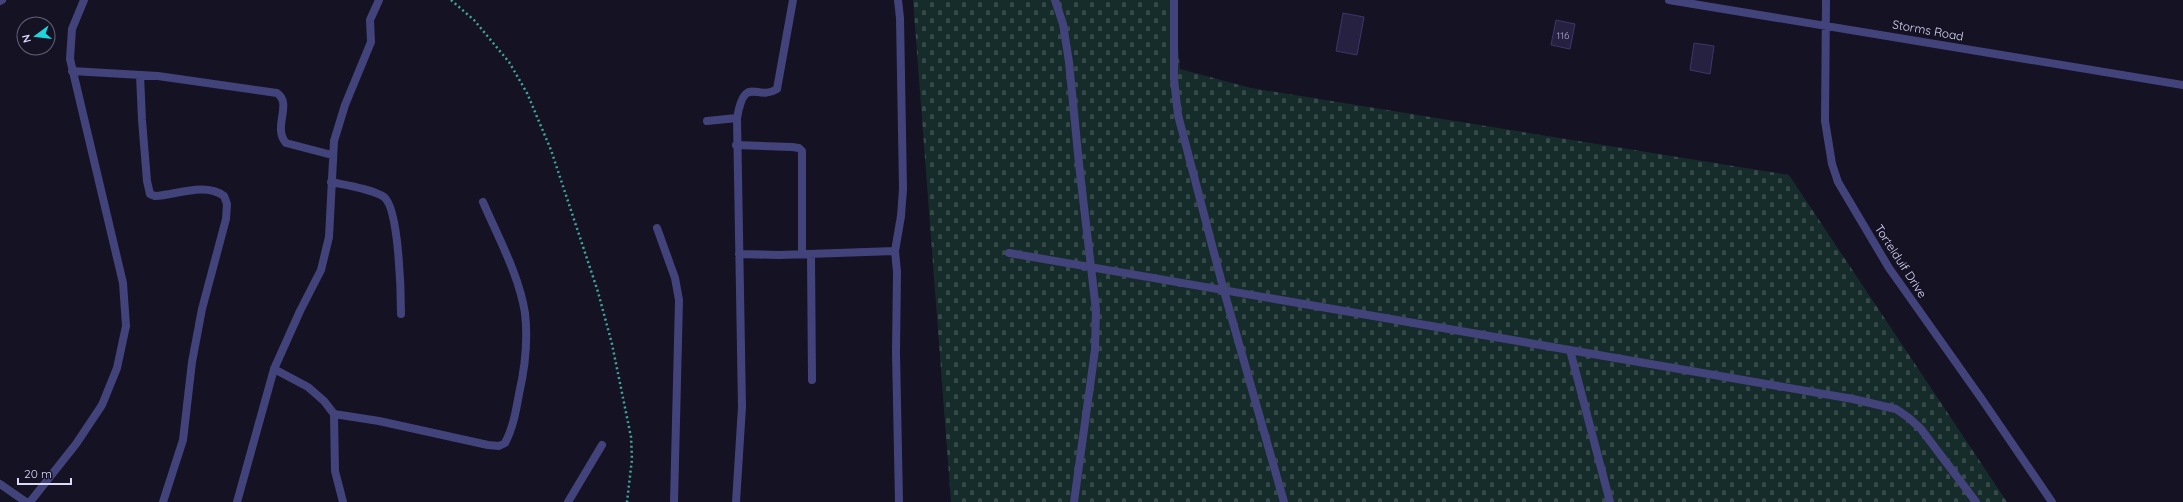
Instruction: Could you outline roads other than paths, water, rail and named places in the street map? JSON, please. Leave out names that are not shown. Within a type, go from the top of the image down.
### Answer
[{"type":"street","points":[[30,502],[76,444],[102,405],[117,368],[126,326],[122,283],[72,71],[70,43],[72,29],[84,0]]},
{"type":"street","points":[[238,502],[274,369],[300,311],[321,270],[329,237],[332,155],[339,123],[371,42],[370,20],[379,0]]},
{"type":"street","points":[[736,502],[742,407],[740,254],[736,145],[737,118],[740,102],[745,95],[754,91],[772,91],[777,89],[792,0]]},
{"type":"street","points":[[898,0],[900,18],[903,189],[901,216],[895,251],[897,272],[896,352],[899,502]]},
{"type":"street","points":[[1055,0],[1063,24],[1069,62],[1096,310],[1095,350],[1074,502]]},
{"type":"street","points":[[1174,0],[1174,79],[1178,115],[1224,291],[1284,502]]},
{"type":"street","name":"Storms Road","points":[[1669,0],[2183,85]]},
{"type":"street","name":"Tortelduif Drive","points":[[1826,0],[1825,121],[1832,164],[1838,182],[1889,268],[1982,398],[2052,502]]},
{"type":"street","points":[[72,71],[158,76],[277,93],[281,96],[284,103],[280,131],[286,143],[332,155]]},
{"type":"street","points":[[140,75],[147,182],[150,194],[155,196],[188,190],[212,191],[224,196],[227,204],[221,243],[202,309],[192,362],[183,440],[163,502]]},
{"type":"street","points":[[707,121],[737,118]]},
{"type":"street","points":[[736,145],[792,147],[802,151],[812,380]]},
{"type":"street","points":[[331,182],[380,195],[389,204],[400,266],[401,314]]},
{"type":"street","points":[[274,369],[308,387],[334,414],[379,421],[488,445],[499,446],[505,443],[513,421],[522,382],[525,351],[525,318],[519,291],[483,202]]},
{"type":"street","points":[[657,228],[675,278],[679,300],[674,502]]},
{"type":"street","points":[[740,254],[807,254],[895,251]]},
{"type":"street","points":[[1009,253],[1853,399],[1896,409],[1921,429],[1976,502]]},
{"type":"street","points":[[1570,350],[1610,502]]},
{"type":"street","points":[[334,414],[335,471],[343,502]]},
{"type":"street","points":[[568,502],[602,445]]},
{"type":"street","points":[[0,484],[26,502]]}]
